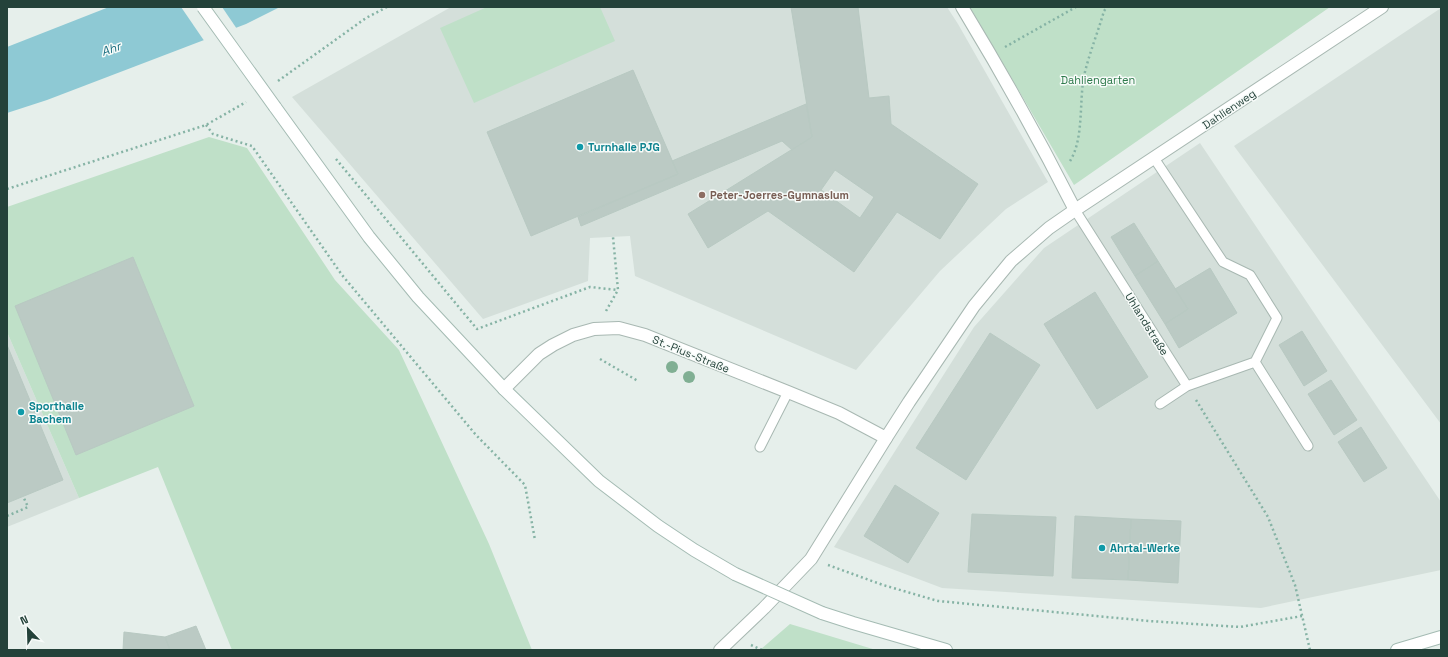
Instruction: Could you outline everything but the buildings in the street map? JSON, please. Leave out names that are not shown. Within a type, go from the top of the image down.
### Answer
[{"type":"street","points":[[204,7],[369,237],[418,297],[504,389],[599,481],[658,526],[694,550],[735,574],[822,613],[853,624],[946,650]]},
{"type":"street","name":"Uhlandstraße","points":[[962,7],[991,55],[1075,210]]},
{"type":"street","name":"Dahlienweg","points":[[1075,210],[1382,7]]},
{"type":"street","points":[[720,650],[764,608],[811,558],[909,402],[974,306],[1011,261],[1049,228],[1075,210]]},
{"type":"street","name":"St.-Pius-Straße","points":[[504,389],[539,354],[553,345],[573,335],[594,329],[618,328],[645,335],[788,392],[839,413],[886,438]]},
{"type":"street","points":[[1397,650],[1441,637]]},
{"type":"lane","points":[[1154,158],[1223,262],[1250,275],[1277,318],[1255,362],[1187,386],[1160,404]]},
{"type":"lane","name":"Uhlandstraße","points":[[1075,210],[1187,386]]},
{"type":"lane","points":[[1255,362],[1308,446]]},
{"type":"lane","points":[[760,447],[788,392]]},
{"type":"path","points":[[274,84],[366,18],[388,7]]},
{"type":"path","points":[[991,55],[1076,7]]},
{"type":"path","points":[[1059,179],[1075,154],[1084,77],[1104,11],[1107,7]]},
{"type":"path","points":[[7,189],[206,126],[246,102]]},
{"type":"path","points":[[206,126],[213,134],[252,146],[342,275],[476,436],[524,485],[535,540]]},
{"type":"path","points":[[335,157],[477,329],[590,287],[618,290]]},
{"type":"path","points":[[603,317],[618,290],[613,237]]},
{"type":"path","points":[[600,359],[638,381]]},
{"type":"path","points":[[1187,386],[1268,517],[1295,585],[1310,650]]},
{"type":"path","points":[[7,516],[28,507],[24,496]]},
{"type":"path","points":[[811,558],[883,586],[938,601],[1142,620],[1240,626],[1302,616]]},
{"type":"shaded area","name":"Peter-Joerres-Gymnasium","points":[[451,7],[947,7],[1048,182],[1006,209],[940,271],[856,370],[635,276],[630,236],[590,238],[588,281],[483,319],[292,97]]},
{"type":"shaded area","points":[[1441,8],[1441,424],[1234,146]]},
{"type":"shaded area","points":[[1200,143],[1441,502],[1441,570],[1261,608],[942,588],[834,547],[974,327],[1044,248]]},
{"type":"shaded area","name":"Sporthalle Bachem","points":[[7,332],[79,498],[7,527]]},
{"type":"green space","points":[[487,7],[600,7],[615,41],[474,103],[440,28]]},
{"type":"green space","name":"Dahliengarten","points":[[970,7],[1330,7],[1074,185]]},
{"type":"green space","points":[[209,137],[247,148],[335,280],[399,350],[489,544],[532,650],[232,650],[158,467],[79,498],[7,332],[7,207]]},
{"type":"green space","points":[[790,624],[876,650],[760,650]]},
{"type":"water","name":"Ahr","points":[[109,7],[280,7],[246,24],[47,100],[7,113],[7,47]]},
{"type":"pier","points":[[181,7],[222,7],[237,29],[205,42]]},
{"type":"place","name":"Turnhalle PJG","points":[[580,147]]},
{"type":"place","name":"Peter-Joerres-Gymnasium","points":[[702,195]]},
{"type":"place","name":"Sporthalle Bachem","points":[[21,412]]},
{"type":"place","name":"Ahrtal-Werke","points":[[1102,548]]}]
